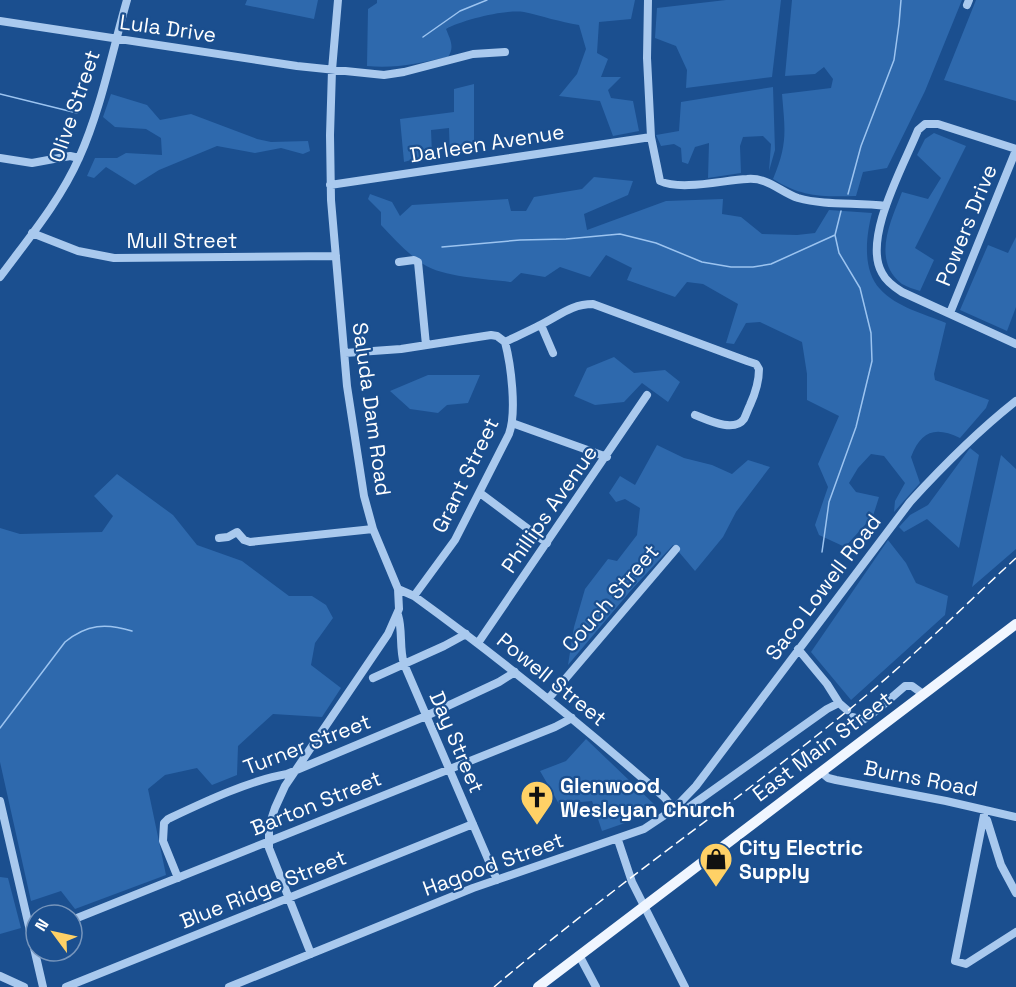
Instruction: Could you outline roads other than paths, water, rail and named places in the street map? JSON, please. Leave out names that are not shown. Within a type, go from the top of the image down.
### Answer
[{"type":"main road","name":"East Main Street","points":[[538,987],[1016,624]]},
{"type":"street","name":"Olive Street","points":[[0,276],[65,184],[79,158],[127,0]]},
{"type":"street","name":"Saluda Dam Road","points":[[310,954],[269,848],[269,826],[275,808],[295,770],[388,634],[398,615],[398,589],[373,529],[364,496],[353,429],[345,353],[330,185],[332,70],[338,0]]},
{"type":"street","points":[[648,0],[650,15],[647,58],[651,137],[660,180],[664,183],[711,184],[749,178],[763,180],[787,194],[811,201],[886,206]]},
{"type":"street","name":"Lula Drive","points":[[0,21],[332,70],[384,75],[473,54],[506,52]]},
{"type":"street","points":[[1016,150],[938,124],[925,124],[918,130],[886,206],[878,227],[876,251],[881,273],[889,283],[902,292],[1016,344]]},
{"type":"street","name":"Darleen Avenue","points":[[330,185],[651,137]]},
{"type":"street","name":"Powers Drive","points":[[950,313],[1016,150]]},
{"type":"street","points":[[0,158],[33,163],[70,156],[79,158]]},
{"type":"street","name":"Mull Street","points":[[32,233],[78,250],[114,258],[336,256]]},
{"type":"street","points":[[399,262],[414,260],[418,262],[426,345]]},
{"type":"street","points":[[345,353],[426,345],[491,335],[505,342],[541,325],[567,309],[580,304],[593,304],[756,364],[759,369],[759,379],[743,419],[738,424],[725,425],[695,415]]},
{"type":"street","points":[[541,325],[553,353]]},
{"type":"street","name":"Grant Street","points":[[414,596],[455,540],[509,434],[513,401],[505,342]]},
{"type":"street","name":"Phillips Avenue","points":[[478,643],[607,457],[647,395]]},
{"type":"street","name":"Saco Lowell Road","points":[[674,809],[696,786],[910,502],[937,472],[1016,400]]},
{"type":"street","points":[[512,423],[607,457]]},
{"type":"street","points":[[480,493],[547,543]]},
{"type":"street","points":[[219,538],[228,537],[237,532],[244,540],[250,542],[373,529]]},
{"type":"street","name":"Couch Street","points":[[549,698],[676,549]]},
{"type":"street","name":"Powell Street","points":[[398,589],[414,596],[466,633],[549,698],[664,797],[674,809]]},
{"type":"street","name":"Day Street","points":[[398,615],[404,664],[497,880]]},
{"type":"street","points":[[373,678],[466,633]]},
{"type":"street","points":[[798,649],[846,710]]},
{"type":"street","name":"Turner Street","points":[[178,878],[163,841],[164,822],[219,796],[295,770],[426,716],[499,682],[515,672]]},
{"type":"street","points":[[853,717],[863,720],[905,686],[912,686],[923,694]]},
{"type":"street","name":"Hagood Street","points":[[229,987],[497,880],[644,830],[674,809],[685,810],[827,709],[839,703]]},
{"type":"street","name":"Barton Street","points":[[84,915],[555,728],[572,718]]},
{"type":"street","name":"Burns Road","points":[[822,772],[828,778],[836,780],[1016,817]]},
{"type":"street","points":[[0,801],[25,903]]},
{"type":"street","points":[[985,810],[997,854],[1016,892]]},
{"type":"street","points":[[985,810],[955,961],[966,964],[1016,932]]},
{"type":"street","name":"Blue Ridge Street","points":[[66,987],[472,824]]},
{"type":"street","points":[[618,840],[631,878],[685,987]]},
{"type":"street","points":[[579,955],[596,987]]},
{"type":"street","points":[[38,963],[43,987]]},
{"type":"street","points":[[0,976],[24,987]]},
{"type":"waterway","points":[[423,37],[460,11],[487,0]]},
{"type":"waterway","points":[[848,194],[861,146],[894,60],[901,0]]},
{"type":"waterway","points":[[0,94],[77,113]]},
{"type":"waterway","points":[[822,552],[829,502],[856,427],[872,361],[871,333],[860,288],[839,253],[835,235],[841,211]]},
{"type":"waterway","points":[[442,247],[620,234],[656,243],[702,262],[731,267],[753,267],[771,264],[835,235]]},
{"type":"waterway","points":[[0,728],[65,642],[73,636],[89,628],[105,626],[132,631]]},
{"type":"railway","points":[[494,987],[585,913],[817,736],[882,682],[1016,558]]},
{"type":"place","name":"Glenwood Wesleyan Church","points":[[537,826]]},
{"type":"place","name":"City Electric Supply","points":[[716,888]]}]
